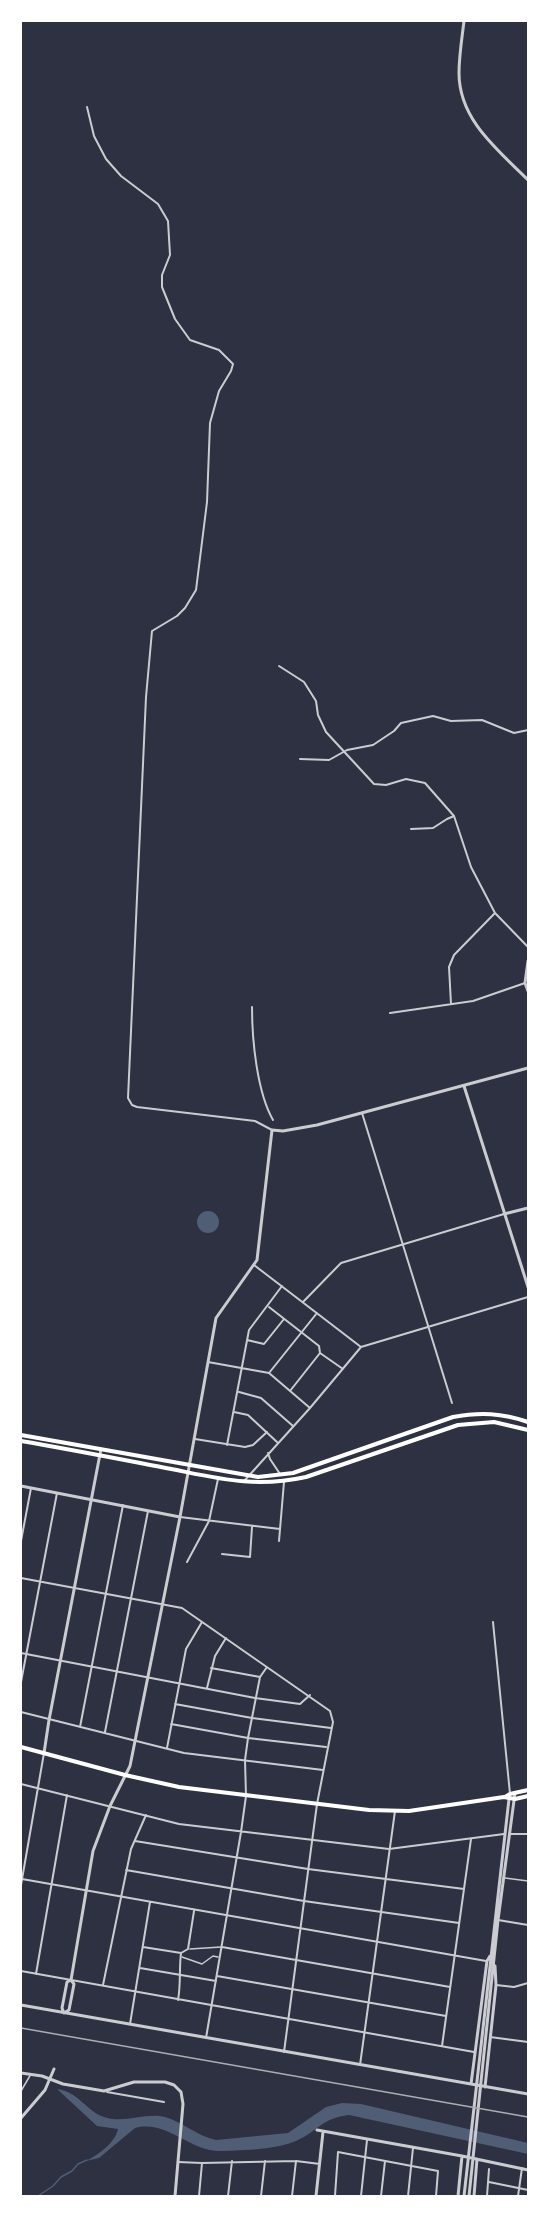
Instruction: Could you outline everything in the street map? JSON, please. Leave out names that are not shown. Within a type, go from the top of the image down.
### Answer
[{"type":"main road","points":[[21,1435],[145,1455],[189,1466],[258,1477],[281,1475],[308,1468],[453,1417],[480,1413],[496,1414],[528,1422]]},
{"type":"main road","points":[[21,1441],[241,1483],[284,1482],[306,1477],[458,1425],[494,1422],[528,1430]]},
{"type":"main road","points":[[21,1747],[179,1787],[317,1804],[409,1811],[511,1796],[528,1796]]},
{"type":"main road","points":[[511,1796],[528,1790]]},
{"type":"street","points":[[464,21],[459,73],[461,92],[466,107],[484,136],[528,180]]},
{"type":"street","points":[[87,107],[94,136],[106,159],[121,176],[158,204],[168,221],[170,255],[162,275],[162,287],[176,319],[190,340],[219,350],[233,364],[219,391],[210,423],[206,509],[196,590],[177,616],[152,631],[146,708],[128,1098],[132,1105],[137,1107],[255,1121],[272,1130],[283,1131],[317,1125],[528,1068]]},
{"type":"street","points":[[279,666],[304,682],[316,701],[318,715],[326,732],[374,784],[386,786],[406,779],[425,783],[454,816],[471,867],[495,913],[528,947]]},
{"type":"street","points":[[300,759],[329,760],[347,750],[373,745],[394,731],[401,723],[433,716],[451,721],[482,720],[514,733],[528,730]]},
{"type":"street","points":[[411,829],[433,828],[454,816]]},
{"type":"street","points":[[452,1004],[448,967],[454,954],[495,913]]},
{"type":"street","points":[[528,961],[525,983],[528,991]]},
{"type":"street","points":[[390,1012],[473,1001],[525,983]]},
{"type":"street","points":[[252,1007],[252,1037],[268,1111],[273,1120]]},
{"type":"street","points":[[465,1086],[528,1287]]},
{"type":"street","points":[[362,1113],[452,1402]]},
{"type":"street","points":[[64,2013],[69,2010],[71,2001],[74,1984],[71,1980],[93,1851],[110,1806],[130,1766],[180,1517],[216,1318],[257,1260],[272,1130]]},
{"type":"street","points":[[303,1302],[341,1263],[528,1208]]},
{"type":"street","points":[[254,1264],[360,1347]]},
{"type":"street","points":[[227,1445],[249,1330],[282,1286]]},
{"type":"street","points":[[241,1483],[310,1408],[360,1347],[528,1297]]},
{"type":"street","points":[[268,1306],[319,1346],[320,1353],[290,1391]]},
{"type":"street","points":[[269,1373],[317,1313]]},
{"type":"street","points":[[247,1340],[264,1344],[284,1319]]},
{"type":"street","points":[[320,1353],[343,1369]]},
{"type":"street","points":[[208,1362],[269,1373],[310,1408]]},
{"type":"street","points":[[237,1391],[261,1398],[293,1426]]},
{"type":"street","points":[[234,1412],[248,1415],[278,1442]]},
{"type":"street","points":[[194,1439],[245,1447],[253,1445],[267,1432]]},
{"type":"street","points":[[21,1886],[23,1863],[39,1789],[48,1720],[101,1449]]},
{"type":"street","points":[[268,1453],[281,1475]]},
{"type":"street","points":[[187,1562],[209,1521],[218,1479]]},
{"type":"street","points":[[279,1541],[284,1482]]},
{"type":"street","points":[[21,1486],[180,1517],[279,1529]]},
{"type":"street","points":[[21,1541],[31,1488]]},
{"type":"street","points":[[21,1682],[57,1493]]},
{"type":"street","points":[[80,1726],[123,1505]]},
{"type":"street","points":[[105,1732],[148,1510]]},
{"type":"street","points":[[222,1554],[250,1557],[252,1527]]},
{"type":"street","points":[[21,1578],[182,1608],[330,1711],[333,1722],[317,1804],[284,2052]]},
{"type":"street","points":[[167,1748],[186,1649],[202,1622]]},
{"type":"street","points":[[464,2196],[511,1796],[493,1622]]},
{"type":"street","points":[[207,1689],[215,1656],[226,1638]]},
{"type":"street","points":[[21,1653],[255,1698],[300,1704],[310,1695]]},
{"type":"street","points":[[206,2038],[242,1832],[248,1738],[260,1677],[268,1666]]},
{"type":"street","points":[[211,1668],[260,1677]]},
{"type":"street","points":[[175,1704],[252,1718],[332,1728]]},
{"type":"street","points":[[21,1712],[184,1752],[323,1770]]},
{"type":"street","points":[[171,1724],[248,1738],[327,1747]]},
{"type":"street","points":[[21,1784],[178,1824],[389,1849],[507,1834],[528,1834]]},
{"type":"street","points":[[36,1974],[66,1795]]},
{"type":"street","points":[[360,2065],[395,1811]]},
{"type":"street","points":[[104,1985],[126,1870],[146,1815]]},
{"type":"street","points":[[472,2195],[492,1954],[504,1878],[507,1834]]},
{"type":"street","points":[[442,2046],[471,1839]]},
{"type":"street","points":[[135,1841],[308,1869],[464,1889]]},
{"type":"street","points":[[126,1870],[304,1901],[459,1923]]},
{"type":"street","points":[[22,1879],[487,1961]]},
{"type":"street","points":[[130,2024],[150,1902]]},
{"type":"street","points":[[178,2000],[178,1963],[181,1955],[188,1949],[195,1910]]},
{"type":"street","points":[[498,1920],[528,1925]]},
{"type":"street","points":[[143,1947],[181,1955]]},
{"type":"street","points":[[222,1947],[450,1987]]},
{"type":"street","points":[[471,2084],[487,1961],[492,1954]]},
{"type":"street","points":[[485,2087],[496,1986],[492,1954]]},
{"type":"street","points":[[140,1968],[216,1981]]},
{"type":"street","points":[[21,1971],[474,2052]]},
{"type":"street","points":[[217,1976],[446,2016]]},
{"type":"street","points":[[64,2013],[62,2008],[65,1991],[67,1982],[71,1980]]},
{"type":"street","points":[[496,1986],[514,1988],[528,1983]]},
{"type":"street","points":[[21,2005],[528,2094]]},
{"type":"street","points":[[490,2037],[528,2042]]},
{"type":"street","points":[[21,2118],[45,2090],[54,2069]]},
{"type":"street","points":[[21,2073],[63,2084],[164,2102]]},
{"type":"street","points":[[104,2091],[134,2082],[165,2082],[174,2085],[181,2092],[183,2104],[175,2196]]},
{"type":"street","points":[[317,2130],[528,2170]]},
{"type":"street","points":[[316,2196],[324,2133]]},
{"type":"street","points":[[361,2196],[368,2140]]},
{"type":"street","points":[[408,2196],[413,2147]]},
{"type":"street","points":[[335,2196],[338,2152],[438,2171],[436,2196]]},
{"type":"street","points":[[462,2156],[458,2194],[472,2195]]},
{"type":"street","points":[[472,2195],[477,2159]]},
{"type":"street","points":[[228,2196],[232,2161]]},
{"type":"street","points":[[261,2196],[265,2161]]},
{"type":"street","points":[[178,2162],[296,2161],[320,2164]]},
{"type":"street","points":[[292,2196],[296,2161]]},
{"type":"street","points":[[381,2196],[385,2162]]},
{"type":"street","points":[[199,2196],[202,2163]]},
{"type":"street","points":[[518,2196],[522,2168]]},
{"type":"street","points":[[488,2196],[489,2169]]},
{"type":"street","points":[[489,2182],[528,2190]]},
{"type":"lane","points":[[504,1878],[528,1881]]},
{"type":"lane","points":[[188,1949],[222,1947]]},
{"type":"lane","points":[[181,1955],[202,1964],[213,1956],[220,1957]]},
{"type":"lane","points":[[21,2091],[31,2074]]},
{"type":"water","points":[[204,1211],[212,1211],[219,1218],[219,1226],[212,1233],[204,1233],[197,1226],[197,1218]]},
{"type":"water","points":[[57,2089],[71,2094],[92,2111],[104,2117],[119,2119],[165,2117],[216,2140],[288,2133],[326,2107],[342,2103],[361,2104],[528,2143],[528,2154],[349,2115],[332,2119],[296,2141],[250,2150],[211,2150],[158,2128],[147,2126],[135,2128],[99,2158],[86,2161],[110,2144],[118,2129],[97,2126]]},
{"type":"waterway","points":[[38,2196],[78,2164],[87,2160]]},
{"type":"railway","points":[[21,2028],[528,2117]]}]
